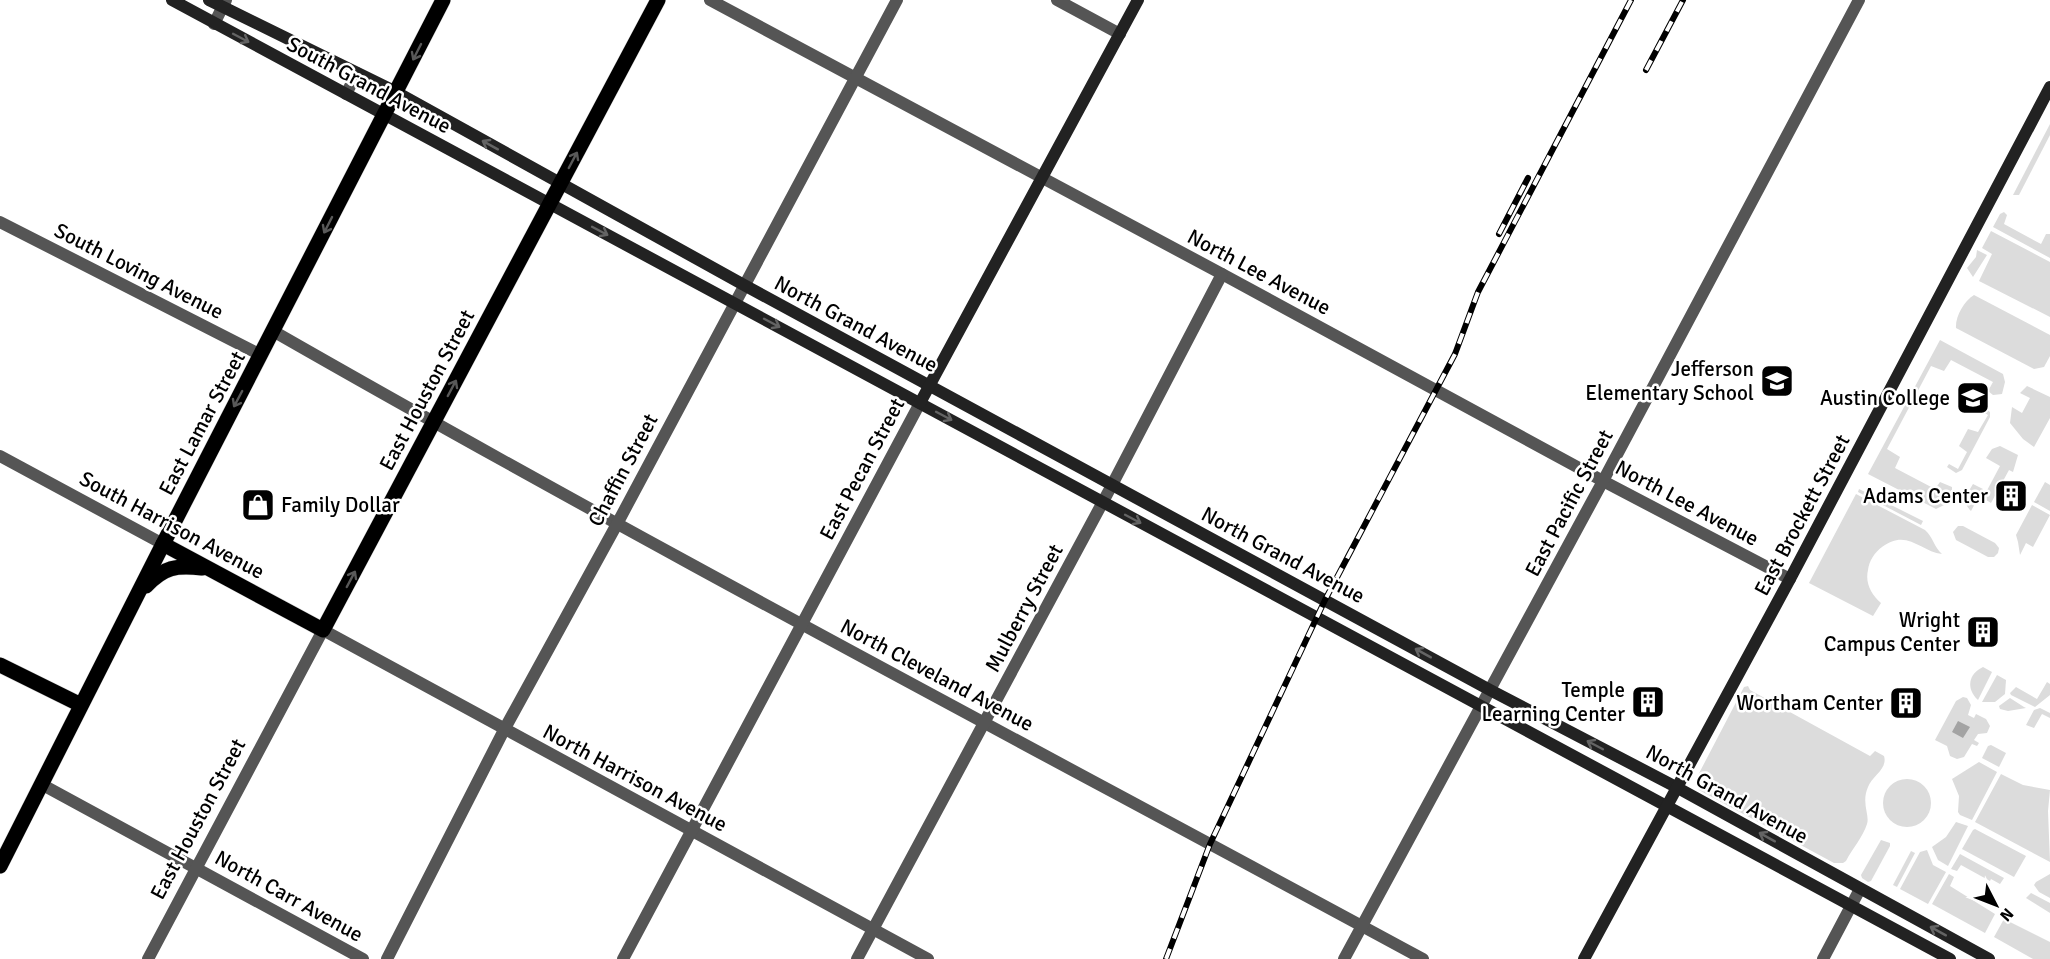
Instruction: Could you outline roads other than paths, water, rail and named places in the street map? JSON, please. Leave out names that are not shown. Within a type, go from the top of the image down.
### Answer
[{"type":"main road","name":"South Grand Avenue","points":[[172,0],[549,203]]},
{"type":"main road","name":"South Grand Avenue","points":[[209,0],[224,4],[396,92],[560,184]]},
{"type":"main road","name":"East Lamar Street","points":[[0,866],[135,597],[444,0]]},
{"type":"main road","name":"East Houston Street","points":[[323,630],[658,0]]},
{"type":"main road","name":"East Pecan Street","points":[[920,403],[1138,0]]},
{"type":"main road","name":"East Brockett Street","points":[[1584,959],[1790,579],[2050,87]]},
{"type":"main road","name":"North Grand Avenue","points":[[560,184],[1490,690],[1676,787],[1989,959]]},
{"type":"main road","name":"North Grand Avenue","points":[[549,203],[1950,959]]},
{"type":"main road","name":"South Harrison Avenue","points":[[163,544],[323,630]]},
{"type":"main road","points":[[135,597],[156,575],[171,567],[208,568]]},
{"type":"main road","points":[[0,665],[81,705]]},
{"type":"street","name":"North Lee Avenue","points":[[710,0],[1043,177],[1604,482],[1790,579]]},
{"type":"street","name":"Chaffin Street","points":[[387,959],[504,729],[617,524],[897,0]]},
{"type":"street","points":[[1057,0],[1120,34]]},
{"type":"street","name":"East Pacific Street","points":[[1344,959],[1604,482],[1859,0]]},
{"type":"street","points":[[214,24],[224,4]]},
{"type":"street","points":[[346,94],[357,73]]},
{"type":"street","name":"South Loving Avenue","points":[[0,222],[261,355]]},
{"type":"street","name":"Mulberry Street","points":[[857,959],[1103,502],[1222,274]]},
{"type":"street","name":"North Cleveland Avenue","points":[[273,331],[617,524],[1423,959]]},
{"type":"street","name":"East Pecan Street","points":[[623,959],[920,403]]},
{"type":"street","name":"South Harrison Avenue","points":[[0,456],[163,544]]},
{"type":"street","name":"North Harrison Avenue","points":[[323,630],[928,959]]},
{"type":"street","name":"East Houston Street","points":[[148,959],[323,630]]},
{"type":"street","name":"North Carr Avenue","points":[[42,784],[363,959]]},
{"type":"street","points":[[1822,959],[1860,889]]},
{"type":"railway","points":[[1166,959],[1210,844],[1325,600],[1455,354],[1478,292],[1631,0]]},
{"type":"railway","points":[[1646,70],[1683,0]]},
{"type":"railway","points":[[1499,234],[1528,178]]},
{"type":"place","name":"Jefferson Elementary School","points":[[1777,381]]},
{"type":"place","name":"Austin College","points":[[1973,398]]},
{"type":"place","name":"Adams Center","points":[[2011,496]]},
{"type":"place","name":"Family Dollar","points":[[258,505]]},
{"type":"place","name":"Wright Campus Center","points":[[1983,632]]},
{"type":"place","name":"Temple Learning Center","points":[[1648,702]]},
{"type":"place","name":"Wortham Center","points":[[1906,703]]}]
